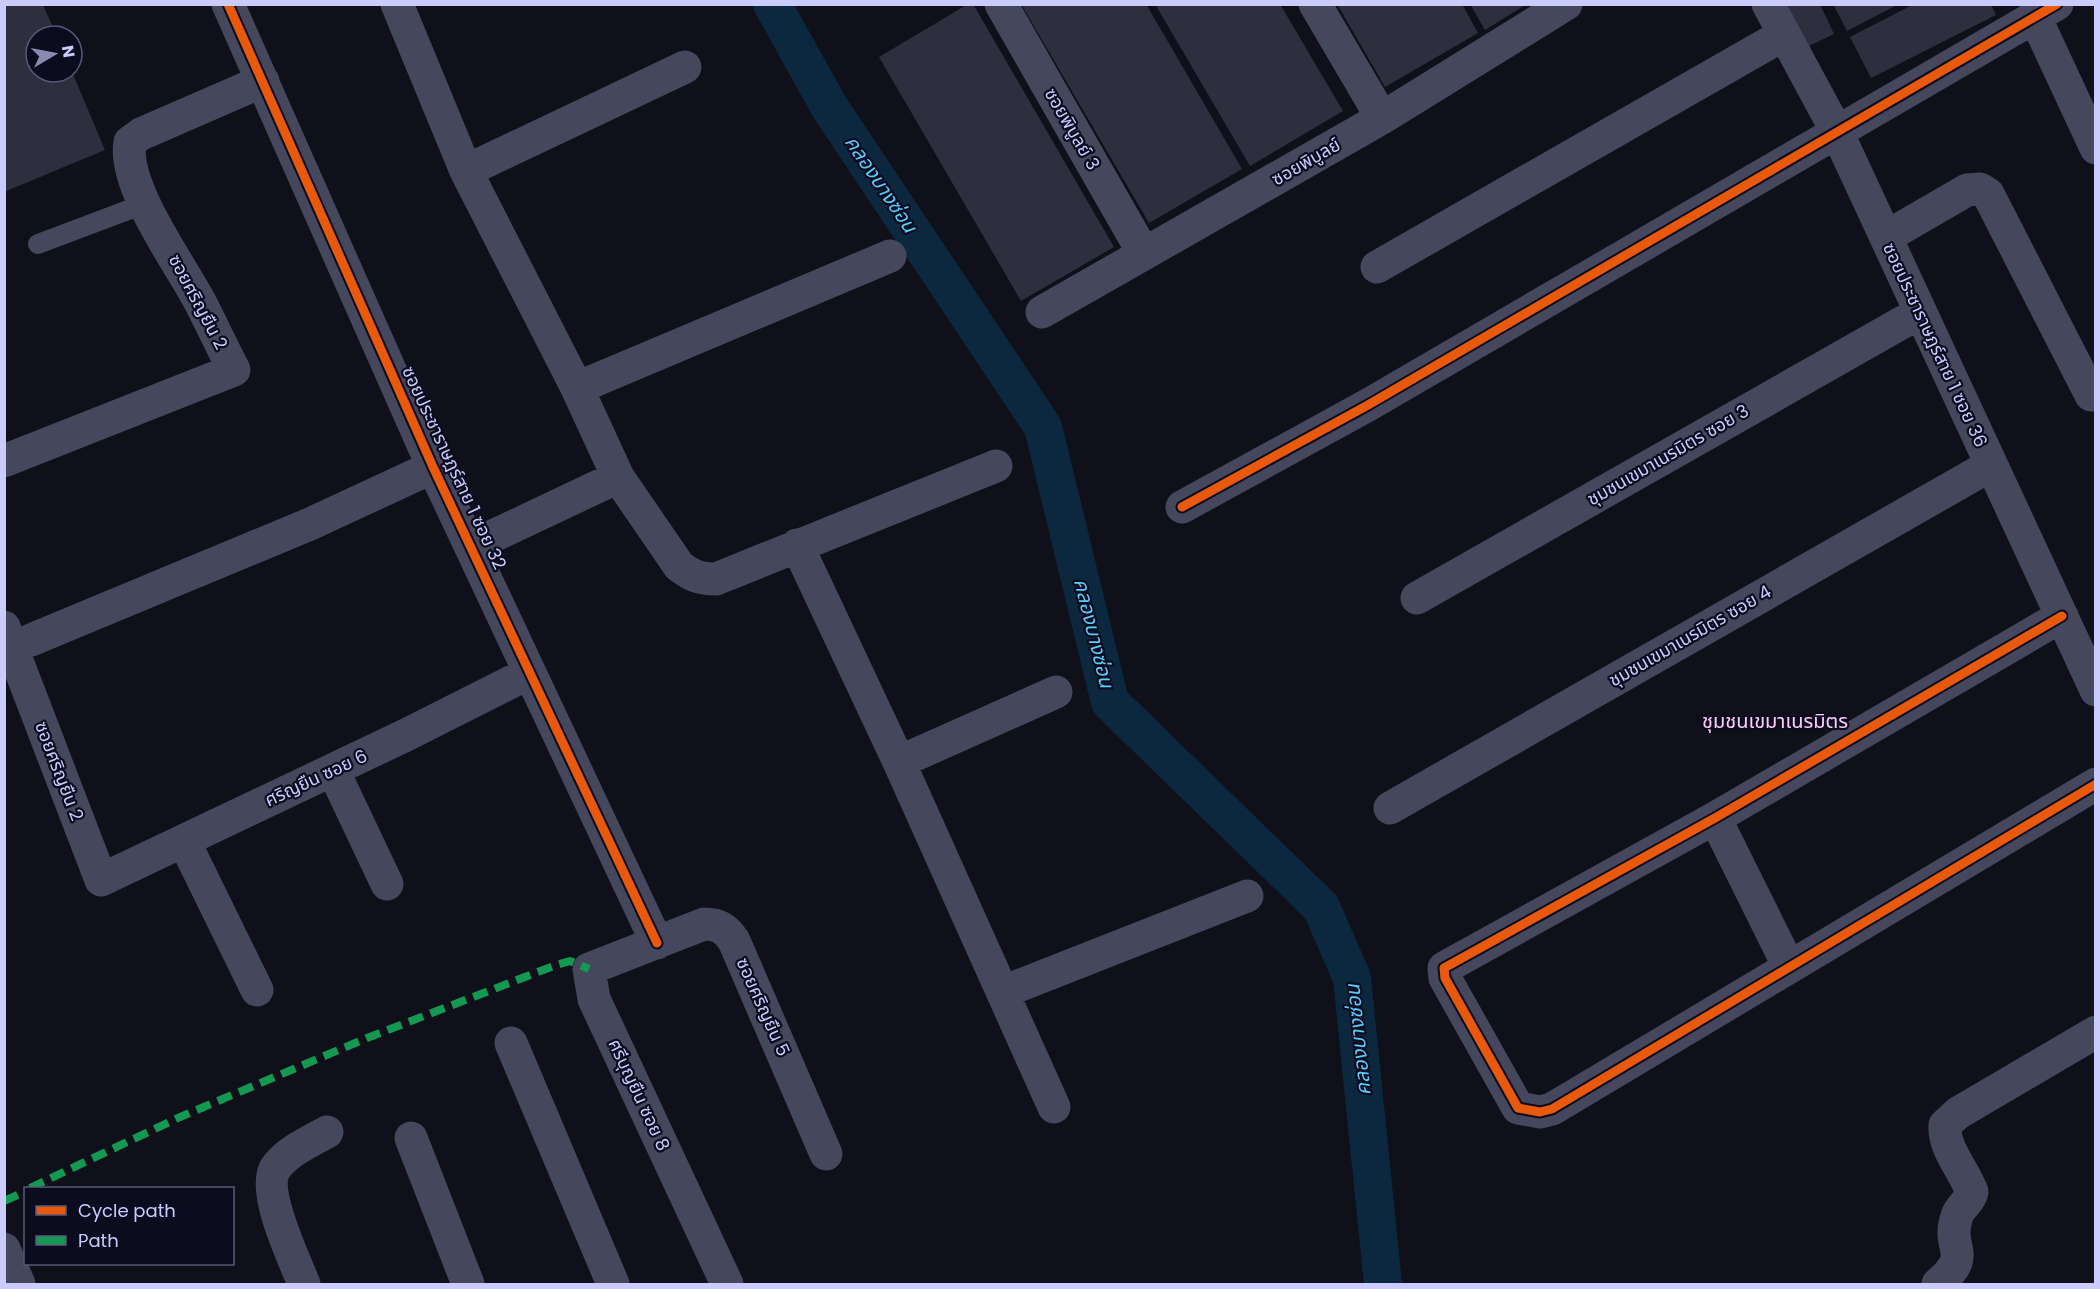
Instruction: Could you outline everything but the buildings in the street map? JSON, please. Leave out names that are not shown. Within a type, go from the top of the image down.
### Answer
[{"type":"street","name":"ซอยประชาราษฎร์สาย 1 ซอย 32","points":[[228,4],[433,467],[657,943]]},
{"type":"street","points":[[397,4],[466,171],[577,388],[618,477],[679,566],[690,575],[701,579],[716,579],[996,466]]},
{"type":"street","name":"ซอยพิบูลย์ 3","points":[[1000,4],[1144,254]]},
{"type":"street","points":[[1315,4],[1382,118]]},
{"type":"street","name":"ซอยพิบูลย์","points":[[1042,312],[1382,118],[1566,4]]},
{"type":"street","name":"ซอยประชาราษฎร์สาย 1 ซอย 36","points":[[1768,4],[1837,132],[1919,313],[2096,690]]},
{"type":"street","points":[[1182,507],[1368,405],[2046,11],[2096,148]]},
{"type":"street","points":[[1377,267],[1783,35]]},
{"type":"street","points":[[466,171],[685,67]]},
{"type":"street","name":"ซอยศริญยืน 2","points":[[4,461],[234,370],[199,301],[144,204],[127,153],[130,142],[141,134],[263,81]]},
{"type":"street","points":[[1886,237],[1967,190],[1980,189],[1988,194],[2091,395]]},
{"type":"street","points":[[577,388],[890,256]]},
{"type":"street","name":"ชุมชนเขมาเนรมิตร ซอย 3","points":[[1417,598],[1919,313]]},
{"type":"street","name":"ชุมชนเขมาเนรมิตร ซอย 4","points":[[1390,808],[1991,465]]},
{"type":"street","points":[[18,634],[310,524],[433,467]]},
{"type":"street","points":[[472,546],[618,477]]},
{"type":"street","points":[[797,545],[899,762],[1054,1107]]},
{"type":"street","points":[[2062,616],[1715,818],[1444,968],[1445,978],[1518,1108],[1540,1112],[1552,1109],[2096,784]]},
{"type":"street","name":"ซอยศริญยืน 2","points":[[18,634],[101,880]]},
{"type":"street","name":"ศริญยืน ซอย 6","points":[[101,880],[333,770],[528,673]]},
{"type":"street","points":[[899,762],[1056,692]]},
{"type":"street","points":[[333,770],[387,884]]},
{"type":"street","points":[[1715,818],[1789,967]]},
{"type":"street","points":[[184,841],[257,990]]},
{"type":"street","points":[[1003,992],[1247,896]]},
{"type":"street","name":"ซอยศริญยืน 5","points":[[657,943],[704,924],[716,924],[727,930],[734,941],[826,1154]]},
{"type":"street","name":"ศรีบุญยืน ซอย 8","points":[[657,943],[589,969],[590,983],[594,999],[728,1284]]},
{"type":"street","points":[[1938,1284],[1952,1272],[1957,1263],[1954,1236],[1956,1218],[1960,1208],[1970,1198],[1972,1192],[1949,1147],[1945,1134],[1946,1125],[1958,1113],[2096,1032]]},
{"type":"street","points":[[512,1043],[613,1284]]},
{"type":"street","points":[[304,1284],[279,1223],[272,1182],[275,1167],[298,1148],[327,1132]]},
{"type":"street","points":[[411,1138],[468,1284]]},
{"type":"street","points":[[4,1249],[19,1284]]},
{"type":"lane","points":[[38,244],[144,204]]},
{"type":"waterway","name":"คลองบางซ่อน","points":[[772,4],[830,108],[1043,427],[1110,702],[1321,907],[1352,978],[1383,1284]]},
{"type":"marked path","points":[[32,1187],[180,1117],[367,1038],[556,965],[570,961],[589,969]]},
{"type":"marked path","points":[[4,1201],[24,1192]]},
{"type":"cycle path","points":[[228,4],[433,467],[657,943]]},
{"type":"cycle path","points":[[1182,507],[1368,405],[2057,4]]},
{"type":"cycle path","points":[[2062,616],[1715,818],[1444,968],[1445,978],[1518,1108],[1540,1112],[1552,1109],[2096,784]]},
{"type":"district","name":"ชุมชนเขมาเนรมิตร","points":[[1775,721]]}]
